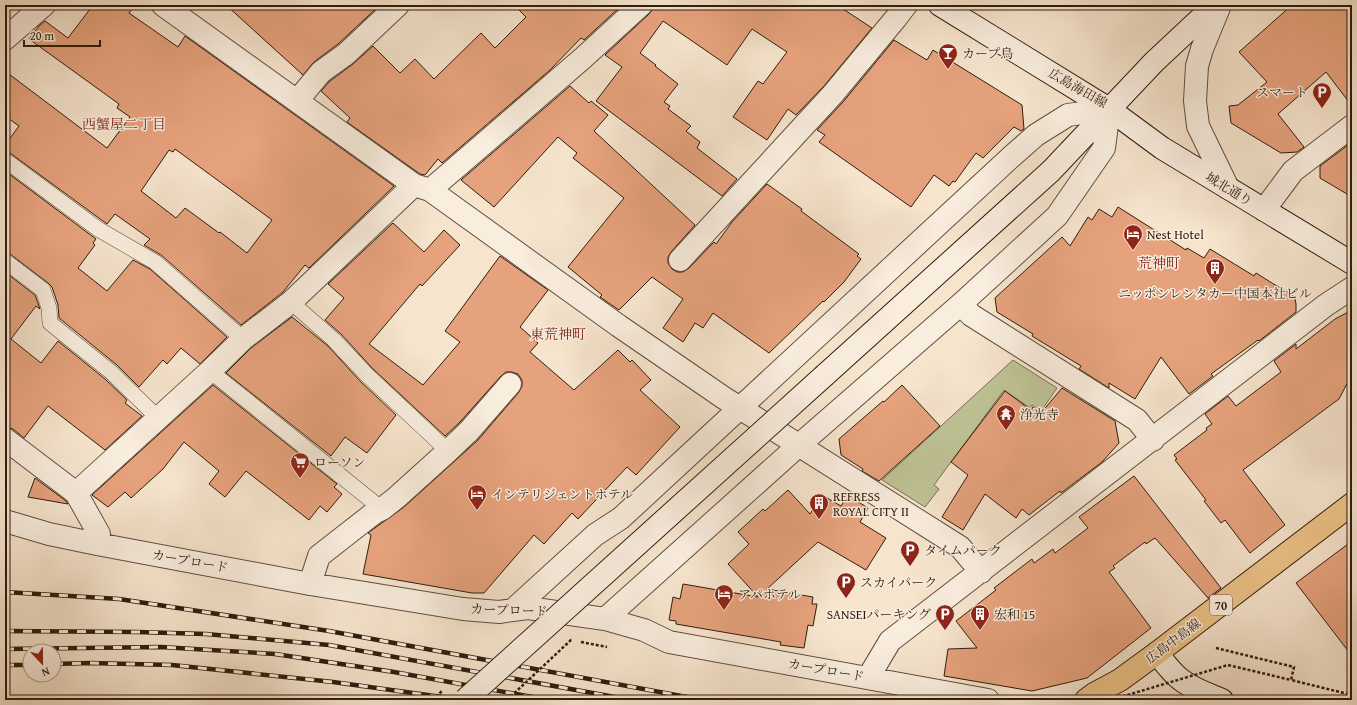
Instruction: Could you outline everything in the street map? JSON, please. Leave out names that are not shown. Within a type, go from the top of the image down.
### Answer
[{"type":"main road","name":"広島中島線","points":[[1086,700],[1120,680],[1157,653],[1352,504]]},
{"type":"street","points":[[5,39],[44,5]]},
{"type":"street","points":[[162,5],[619,326],[798,446],[960,547],[981,572]]},
{"type":"street","points":[[297,101],[321,72],[346,54],[398,5]]},
{"type":"street","points":[[76,493],[243,339],[291,302],[422,188],[583,58],[641,5]]},
{"type":"street","points":[[680,260],[833,94],[906,5]]},
{"type":"street","name":"広島海田線","points":[[940,5],[1109,109],[1154,62],[1215,5]]},
{"type":"street","points":[[1220,5],[1202,49],[1197,66],[1195,101],[1198,126],[1228,188]]},
{"type":"street","points":[[605,619],[798,446],[961,304],[1057,216],[1104,148],[1109,109]]},
{"type":"street","points":[[466,700],[1051,171],[1109,109]]},
{"type":"street","points":[[514,609],[595,535],[621,518],[1036,135],[1068,116],[1109,109]]},
{"type":"street","name":"城北通り","points":[[1109,109],[1162,148],[1352,263]]},
{"type":"street","points":[[1264,210],[1294,171],[1352,126]]},
{"type":"street","points":[[868,678],[890,641],[1153,440],[1326,305],[1352,288]]},
{"type":"street","points":[[961,304],[971,315],[1137,420],[1153,440]]},
{"type":"street","points":[[310,584],[319,556],[374,513],[382,509],[448,451],[469,431],[510,384]]},
{"type":"street","points":[[5,439],[76,493],[99,534],[97,544]]},
{"type":"street","name":"カープロード","points":[[5,521],[49,534],[97,544],[310,584],[463,609],[499,612],[528,608],[605,619],[644,630],[669,642],[988,700]]},
{"type":"street","points":[[1157,653],[1180,680],[1194,688],[1222,700]]},
{"type":"lane","points":[[5,160],[98,229],[155,262],[243,339]]},
{"type":"lane","points":[[5,262],[43,290],[50,323],[111,372],[158,418]]},
{"type":"lane","points":[[291,302],[334,340],[366,374],[448,451]]},
{"type":"lane","points":[[210,371],[382,509]]},
{"type":"path","points":[[507,700],[571,640],[610,647]]},
{"type":"path","points":[[1216,648],[1294,667],[1291,680]]},
{"type":"path","points":[[1119,700],[1124,696],[1228,665],[1352,695]]},
{"type":"green space","points":[[1013,360],[1057,388],[1041,411],[1032,405],[1030,408],[1004,390],[934,485],[939,489],[925,507],[882,480]]},
{"type":"building","points":[[93,5],[135,5],[129,13],[178,47],[185,36],[394,186],[309,268],[305,265],[283,292],[241,325],[161,255],[144,245],[150,239],[115,214],[107,224],[10,153],[5,151],[5,145],[19,126],[5,116],[5,71],[107,148],[130,117],[117,108],[119,104],[29,39],[45,21],[68,38]],"holes":[[[175,149],[272,220],[247,253],[185,208],[176,218],[141,191],[169,150],[173,152]]]},
{"type":"building","points":[[226,5],[380,5],[338,44],[314,62],[303,75]]},
{"type":"building","points":[[514,5],[622,5],[584,40],[581,38],[550,70],[442,163],[438,159],[425,175],[420,174],[347,122],[350,118],[321,91],[330,81],[353,64],[373,46],[400,73],[415,59],[434,79],[481,33],[495,48],[526,17]]},
{"type":"building","points":[[653,5],[837,5],[872,28],[824,86],[796,115],[788,109],[767,140],[733,117],[758,81],[763,84],[787,52],[752,29],[727,65],[663,21],[640,53],[678,84],[664,102],[670,106],[668,109],[691,126],[686,131],[700,142],[697,148],[737,179],[722,196],[596,101],[622,67],[605,55],[649,14],[653,9]]},
{"type":"building","points":[[1292,5],[1352,5],[1352,106],[1326,72],[1278,114],[1304,147],[1297,152],[1281,153],[1231,123],[1229,106],[1238,105],[1267,82],[1239,52]]},
{"type":"building","points":[[894,40],[927,60],[933,50],[1022,105],[1024,129],[1021,131],[1014,127],[983,158],[976,153],[955,182],[953,181],[949,186],[934,175],[911,207],[819,142],[825,135],[817,130],[843,102]]},
{"type":"building","points":[[570,86],[589,103],[591,101],[608,115],[594,131],[695,225],[668,257],[668,263],[672,269],[677,272],[683,272],[689,268],[714,242],[716,244],[732,222],[767,184],[802,209],[801,211],[859,254],[857,256],[861,259],[844,282],[769,353],[713,313],[703,328],[695,323],[683,342],[663,328],[683,299],[652,277],[619,310],[600,297],[602,295],[568,267],[624,198],[573,158],[577,153],[558,137],[494,207],[461,180]]},
{"type":"building","points":[[1352,142],[1352,197],[1320,178],[1320,166]]},
{"type":"building","points":[[5,171],[96,239],[93,243],[95,245],[78,268],[107,291],[133,260],[150,269],[227,337],[200,364],[181,348],[167,364],[163,360],[139,387],[117,365],[59,318],[58,305],[52,287],[10,254],[5,252]]},
{"type":"building","points":[[1118,207],[1186,250],[1187,248],[1204,258],[1210,249],[1254,276],[1256,273],[1291,294],[1295,299],[1296,312],[1259,341],[1258,340],[1211,374],[1213,376],[1189,394],[1161,357],[1135,399],[1109,383],[1109,388],[1079,369],[1081,366],[1032,336],[1033,334],[997,312],[995,298],[1062,237],[1070,246],[1088,217],[1092,220],[1099,209],[1112,217]]},
{"type":"building","points":[[393,223],[424,252],[444,230],[460,245],[422,286],[420,284],[369,344],[423,385],[460,342],[445,331],[500,256],[548,290],[520,327],[538,343],[530,352],[574,390],[618,350],[630,362],[632,360],[651,380],[640,390],[680,427],[636,475],[627,467],[578,519],[572,513],[544,544],[534,535],[484,593],[472,593],[363,574],[371,535],[368,533],[404,507],[478,440],[519,392],[522,386],[522,380],[518,374],[506,372],[445,436],[372,368],[341,334],[325,320],[344,298],[328,284]]},
{"type":"building","points":[[5,272],[35,295],[40,309],[36,306],[11,339],[41,363],[58,341],[105,379],[127,400],[125,403],[142,416],[105,450],[48,406],[24,438],[13,429],[5,427]]},
{"type":"building","points":[[1352,310],[1352,374],[1339,399],[1243,470],[1285,525],[1250,553],[1225,520],[1221,523],[1204,501],[1206,500],[1175,460],[1177,459],[1174,455],[1207,430],[1206,428],[1212,424],[1205,414],[1228,396],[1236,406],[1281,372],[1274,361],[1296,344],[1296,349],[1335,319]]},
{"type":"building","points":[[292,317],[328,346],[360,381],[396,415],[367,453],[345,437],[331,456],[226,373],[251,348]]},
{"type":"building","points":[[213,385],[337,484],[334,487],[342,494],[327,512],[320,506],[309,520],[246,471],[225,497],[209,484],[219,471],[184,442],[163,469],[131,498],[125,492],[108,507],[92,495]]},
{"type":"building","points":[[902,385],[940,426],[879,481],[862,471],[863,469],[841,455],[839,439]]},
{"type":"building","points":[[1062,388],[1115,421],[1119,443],[1102,462],[1061,493],[1060,491],[1029,515],[1022,509],[1016,518],[985,494],[963,530],[942,517],[968,475],[951,462],[1005,391],[1031,410],[1033,407],[1041,413]]},
{"type":"building","points":[[1134,476],[1221,588],[1208,598],[1155,538],[1146,544],[1145,542],[1113,566],[1115,568],[1109,572],[1151,628],[1087,678],[1032,691],[944,676],[948,649],[977,648],[956,621],[996,590],[994,588],[1032,559],[1034,563],[1053,549],[1055,553],[1088,528],[1079,517]]},
{"type":"building","points":[[35,478],[66,501],[68,504],[28,497]]},
{"type":"building","points":[[788,490],[810,514],[822,495],[841,506],[850,492],[860,499],[857,501],[868,508],[860,522],[886,538],[866,570],[818,542],[767,589],[813,597],[812,604],[817,604],[813,626],[808,625],[804,648],[780,645],[781,642],[676,624],[676,621],[669,620],[673,597],[680,599],[683,584],[758,597],[728,564],[749,544],[738,532],[763,509],[765,511]]},
{"type":"building","points":[[1352,541],[1352,656],[1296,583]]},
{"type":"railway","points":[[5,592],[119,599],[329,631],[703,700]]},
{"type":"railway","points":[[5,631],[206,634],[329,645],[631,700]]},
{"type":"railway","points":[[5,649],[161,647],[275,654],[394,672],[549,700]]},
{"type":"railway","points":[[62,664],[172,665],[333,682],[464,700]]},
{"type":"railway","points":[[5,665],[22,665]]},
{"type":"place","name":"カープ鳥","points":[[948,70]]},
{"type":"place","name":"スマート","points":[[1322,109]]},
{"type":"place","name":"Nest Hotel","points":[[1133,251]]},
{"type":"place","name":"ニッポンレンタカー中国本社ビル","points":[[1215,285]]},
{"type":"place","name":"浄光寺","points":[[1006,431]]},
{"type":"place","name":"ローソン","points":[[300,479]]},
{"type":"place","name":"インテリジェントホテル","points":[[477,511]]},
{"type":"place","name":"REFRESS ROYAL CITY II","points":[[819,520]]},
{"type":"place","name":"タイムパーク","points":[[910,567]]},
{"type":"place","name":"スカイパーク","points":[[846,599]]},
{"type":"place","name":"アパホテル","points":[[724,611]]},
{"type":"place","name":"SANSEIパーキング","points":[[945,631]]},
{"type":"place","name":"宏和 15","points":[[980,631]]},
{"type":"district","name":"西蟹屋二丁目","points":[[124,124]]},
{"type":"district","name":"荒神町","points":[[1159,263]]},
{"type":"district","name":"東荒神町","points":[[558,334]]}]
